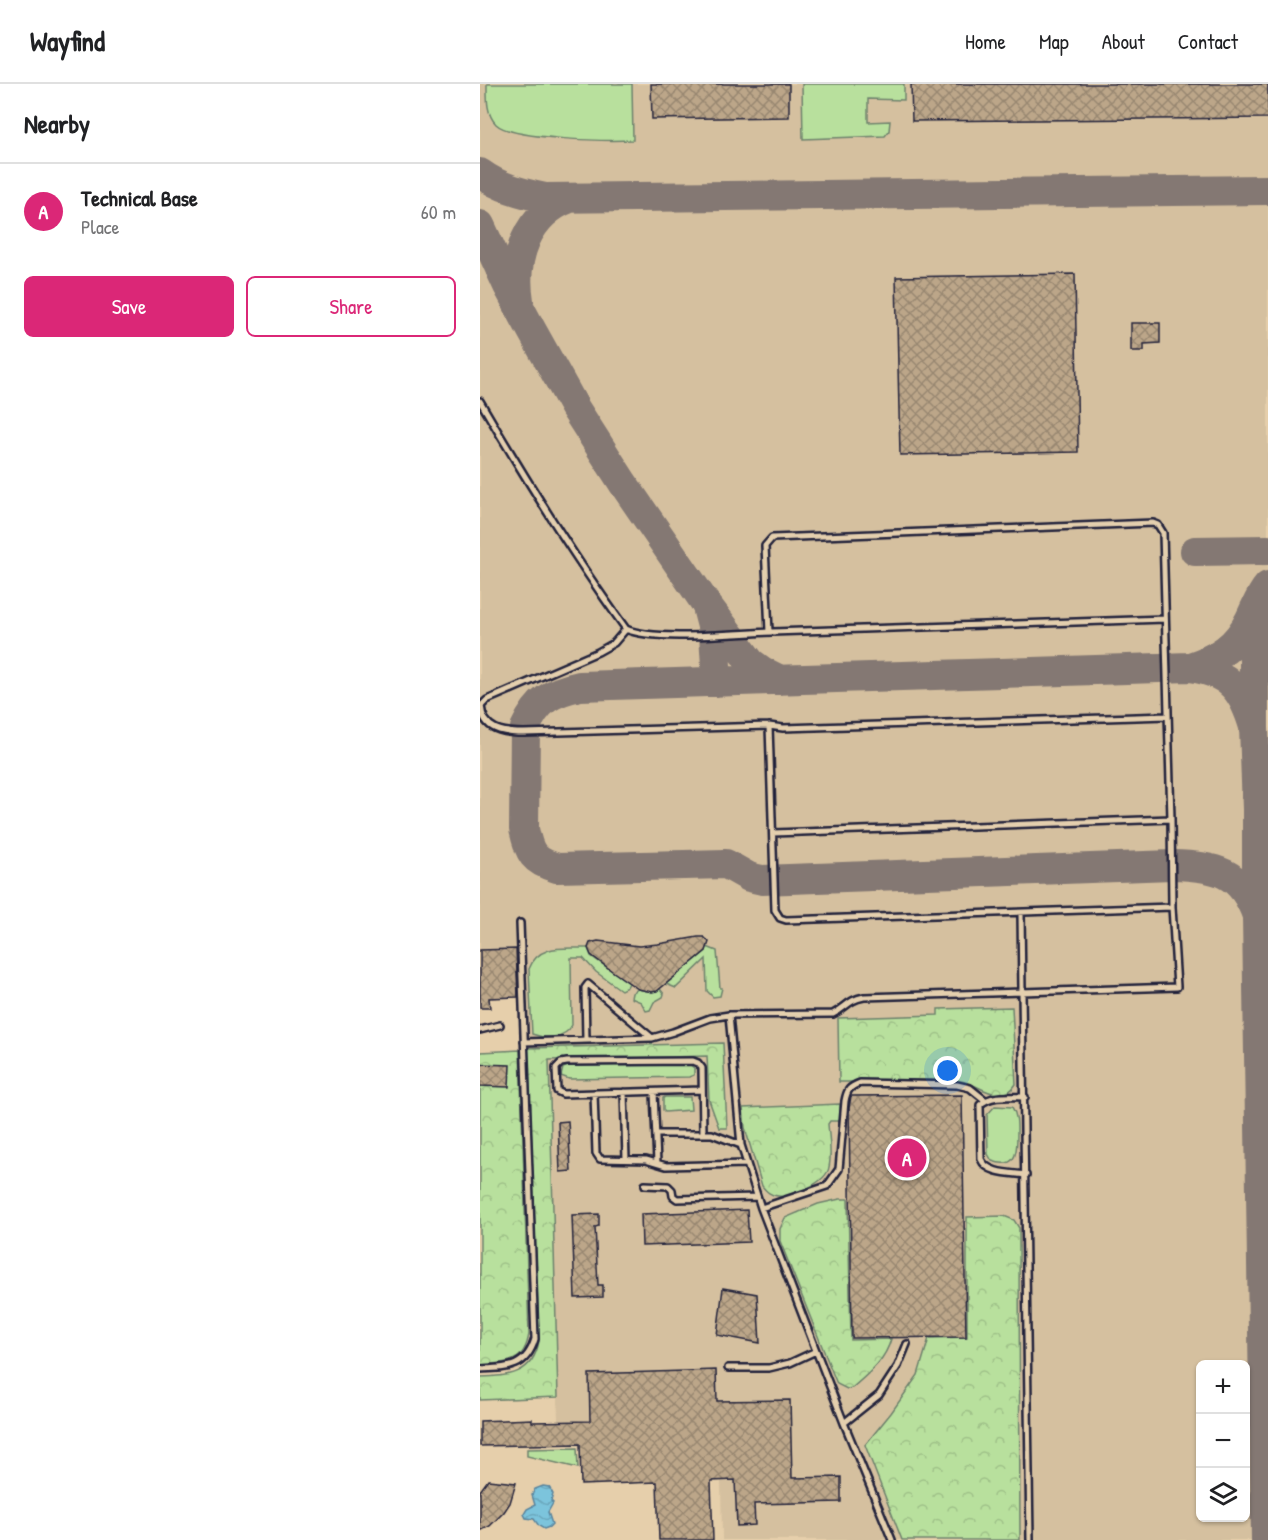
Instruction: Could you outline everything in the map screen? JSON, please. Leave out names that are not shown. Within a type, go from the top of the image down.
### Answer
[{"type":"lane","points":[[480,401],[550,519],[626,629],[635,633],[653,635],[769,632],[1165,619]]},
{"type":"lane","points":[[524,1042],[652,1038],[710,1018],[729,1015],[833,1014],[852,999],[864,997],[1177,987],[1172,907],[1162,533],[1158,525],[1153,523],[778,536],[769,540],[765,546],[769,632]]},
{"type":"lane","points":[[626,629],[614,643],[598,652],[487,700],[481,706],[481,711],[490,727],[497,731],[524,733],[770,726],[783,729],[1168,716]]},
{"type":"lane","points":[[770,726],[775,910],[780,918],[786,920],[1172,907]]},
{"type":"lane","points":[[773,833],[1171,819]]},
{"type":"lane","points":[[1020,913],[1025,1096],[1030,1540]]},
{"type":"lane","points":[[480,1369],[504,1368],[519,1364],[528,1357],[535,1339],[520,923]]},
{"type":"lane","points":[[586,1040],[585,988],[588,984],[652,1038]]},
{"type":"lane","points":[[729,1015],[741,1145],[757,1197],[844,1423],[892,1540]]},
{"type":"lane","points":[[480,1030],[500,1025]]},
{"type":"lane","points":[[702,1090],[559,1093],[556,1068],[561,1063],[567,1062],[693,1061],[698,1063],[702,1068],[703,1133]]},
{"type":"lane","points":[[761,1208],[826,1186],[833,1178],[839,1169],[847,1090],[852,1086],[860,1083],[957,1084],[970,1088],[985,1100]]},
{"type":"lane","points":[[624,1092],[626,1159]]},
{"type":"lane","points":[[654,1092],[657,1163]]},
{"type":"lane","points":[[594,1093],[597,1157],[604,1160],[646,1160],[666,1166],[747,1164]]},
{"type":"lane","points":[[1025,1096],[985,1100],[980,1105],[981,1159],[984,1165],[992,1170],[1026,1175]]},
{"type":"lane","points":[[656,1134],[712,1134],[741,1145]]},
{"type":"lane","points":[[645,1185],[668,1186],[677,1199],[757,1197]]},
{"type":"lane","points":[[844,1423],[879,1395],[898,1366],[907,1344]]},
{"type":"lane","points":[[728,1368],[769,1368],[790,1363],[816,1351]]},
{"type":"shaded area","points":[[480,84],[1268,84],[1268,1540],[722,1540],[721,1481],[598,1484],[596,1420],[558,1421],[555,1312],[528,1315],[518,997],[489,998],[490,1008],[480,1008]]},
{"type":"green space","points":[[487,84],[632,84],[633,140],[561,138],[505,129],[496,124],[490,115]]},
{"type":"green space","points":[[802,84],[904,84],[904,100],[868,99],[868,122],[890,121],[889,131],[885,136],[803,139]]},
{"type":"green space","points":[[707,947],[717,951],[720,988],[722,988],[720,996],[713,997],[707,991],[706,959],[676,988],[666,984],[706,951]]},
{"type":"green space","points":[[588,948],[591,956],[629,983],[627,987],[621,990],[596,972],[583,958],[571,958],[572,1025],[565,1033],[554,1037],[532,1034],[529,969],[533,961],[539,955],[553,949]]},
{"type":"green space","points":[[638,989],[652,992],[660,989],[664,994],[654,1002],[650,1010],[646,1011],[641,1002],[631,998],[632,993]]},
{"type":"green space","points":[[1012,1007],[1016,1084],[1010,1091],[996,1094],[961,1081],[946,1080],[839,1082],[838,1018],[938,1015],[938,1009]]},
{"type":"green space","points":[[723,1043],[727,1128],[719,1128],[709,1100],[707,1056],[549,1060],[558,1397],[480,1400],[480,1377],[510,1374],[525,1367],[536,1352],[539,1341],[528,1048]]},
{"type":"green space","points":[[520,1050],[529,1334],[527,1344],[518,1357],[506,1362],[480,1365],[480,1052]]},
{"type":"green space","points":[[689,1064],[694,1068],[694,1075],[689,1077],[569,1079],[561,1076],[563,1068],[568,1066]]},
{"type":"green space","points":[[690,1097],[691,1110],[665,1112],[663,1098]]},
{"type":"green space","points":[[840,1104],[840,1121],[830,1121],[828,1124],[830,1157],[827,1173],[816,1183],[800,1192],[778,1196],[767,1192],[762,1186],[745,1128],[743,1108]]},
{"type":"green space","points":[[995,1106],[1012,1107],[1016,1118],[1015,1155],[1010,1162],[1006,1163],[992,1161],[988,1154],[987,1115]]},
{"type":"green space","points":[[848,1199],[851,1340],[891,1339],[885,1354],[875,1366],[852,1388],[847,1389],[837,1384],[780,1241],[780,1229],[785,1218],[818,1204]]},
{"type":"green space","points":[[1004,1216],[1014,1220],[1019,1228],[1020,1540],[902,1540],[865,1445],[918,1375],[929,1338],[967,1337],[967,1217]]},
{"type":"green space","points":[[577,1448],[578,1468],[527,1456],[527,1449]]},
{"type":"water","points":[[543,1486],[549,1487],[553,1494],[551,1501],[553,1503],[548,1512],[552,1524],[544,1529],[534,1519],[526,1518],[524,1514],[527,1509],[535,1505],[532,1495],[535,1489]]},
{"type":"building","points":[[651,84],[789,84],[789,117],[652,119]]},
{"type":"building","points":[[911,84],[1268,84],[1268,118],[912,121]]},
{"type":"building","points":[[1075,274],[1078,452],[900,455],[896,277]]},
{"type":"building","points":[[1131,323],[1160,323],[1160,343],[1144,344],[1144,351],[1131,351]]},
{"type":"building","points":[[704,937],[709,942],[706,951],[657,991],[652,992],[638,989],[591,955],[588,948],[590,943],[598,941],[639,946]]},
{"type":"building","points":[[516,949],[518,997],[489,998],[490,1008],[480,1008],[480,950]]},
{"type":"building","points":[[480,1064],[510,1065],[509,1087],[480,1086]]},
{"type":"building","points":[[962,1095],[966,1337],[852,1338],[849,1108],[851,1096]]},
{"type":"building","points":[[568,1121],[571,1171],[560,1172],[558,1122]]},
{"type":"building","points":[[747,1210],[749,1242],[642,1246],[641,1214]]},
{"type":"building","points":[[599,1214],[599,1226],[595,1227],[598,1285],[603,1285],[603,1297],[575,1298],[572,1215]]},
{"type":"building","points":[[723,1288],[757,1294],[760,1343],[717,1335]]},
{"type":"building","points":[[716,1370],[717,1401],[790,1400],[792,1478],[841,1477],[841,1502],[754,1504],[755,1525],[737,1526],[735,1480],[711,1481],[713,1540],[659,1540],[657,1482],[581,1485],[580,1444],[480,1446],[480,1421],[532,1419],[532,1422],[590,1421],[589,1374]]},
{"type":"building","points":[[488,1480],[516,1483],[510,1503],[504,1512],[490,1526],[480,1531],[480,1491]]},
{"type":"taxiway","points":[[480,173],[511,189],[545,198],[1268,190]]},
{"type":"taxiway","points":[[519,301],[518,269],[526,239],[533,226],[543,215],[555,205],[570,198]]},
{"type":"taxiway","points":[[480,225],[531,329],[575,408],[623,483],[704,601],[751,663],[780,680]]},
{"type":"taxiway","points":[[1195,551],[1268,550]]},
{"type":"taxiway","points":[[1190,667],[1209,660],[1233,644],[1245,628],[1268,586]]},
{"type":"taxiway","points":[[708,611],[714,634],[717,682]]},
{"type":"taxiway","points":[[1254,611],[1266,1540]]},
{"type":"taxiway","points":[[1254,727],[1245,703],[1233,685],[1215,674],[1190,667],[580,686],[561,691],[546,699],[535,710],[525,728],[524,829],[533,855],[542,862],[557,868],[726,864],[749,877],[762,880],[1172,865],[1201,867],[1225,874],[1235,880],[1251,901],[1257,916]]},
{"type":"place","name":"Technical Base","points":[[907,1158]]}]
